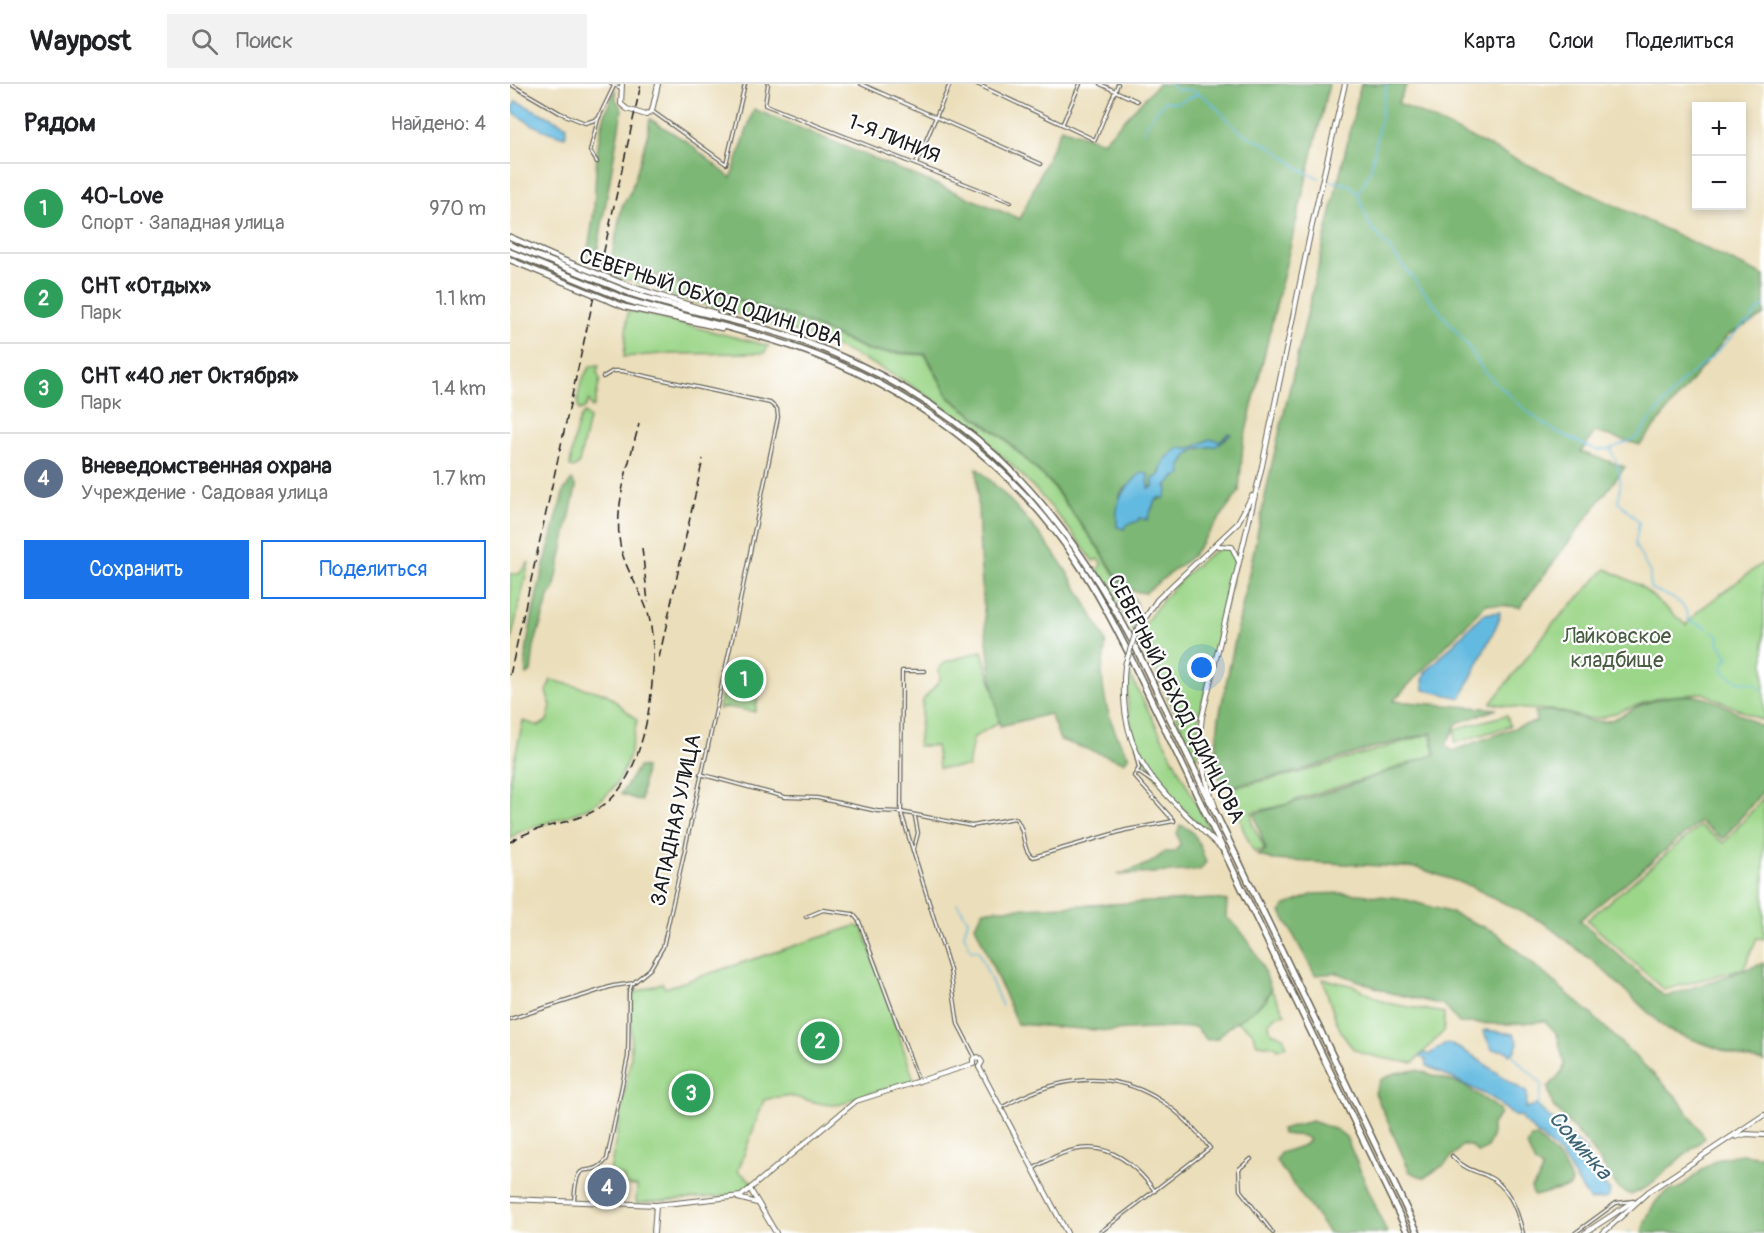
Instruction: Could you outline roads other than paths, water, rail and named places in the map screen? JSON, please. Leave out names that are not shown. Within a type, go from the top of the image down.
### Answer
[{"type":"highway","name":"СЕВЕРНЫЙ ОБХОД ОДИНЦОВА","points":[[510,245],[630,293],[742,323],[830,352],[906,389],[968,431],[1014,471],[1055,517],[1108,596],[1135,646],[1418,1233]]},
{"type":"highway","name":"СЕВЕРНЫЙ ОБХОД ОДИНЦОВА","points":[[510,252],[827,359],[902,396],[980,451],[1023,492],[1077,561],[1102,600],[1408,1233]]},
{"type":"main road","points":[[621,86],[621,104],[634,112],[646,115],[652,111],[658,84]]},
{"type":"main road","points":[[1224,832],[1203,773],[1199,735],[1262,466],[1312,225],[1345,84]]},
{"type":"main road","points":[[510,237],[630,293]]},
{"type":"main road","points":[[510,260],[625,306],[683,321],[740,331]]},
{"type":"main road","points":[[1223,850],[1154,783],[1137,757],[1123,707],[1125,665],[1136,632],[1157,600],[1229,534],[1244,514],[1262,466]]},
{"type":"main road","points":[[1212,549],[1222,545],[1232,547],[1238,556],[1238,566]]},
{"type":"main road","points":[[973,1065],[975,1057],[982,1060],[979,1067]]},
{"type":"main road","points":[[735,1197],[750,1189],[849,1105],[864,1098],[973,1065],[979,1067],[1067,1233]]},
{"type":"main road","points":[[1585,1233],[1764,1115]]},
{"type":"main road","points":[[1746,1127],[1746,1134]]},
{"type":"main road","points":[[1722,1144],[1746,1134],[1764,1135]]},
{"type":"main road","points":[[750,1189],[776,1233]]},
{"type":"main road","points":[[1603,1233],[1648,1192]]},
{"type":"main road","points":[[510,1199],[656,1205],[735,1197],[758,1203]]},
{"type":"main road","points":[[654,1233],[656,1205]]},
{"type":"street","points":[[510,84],[576,120],[585,123],[598,119]]},
{"type":"street","points":[[652,111],[726,164],[745,84]]},
{"type":"street","name":"1-Я ЛИНИЯ","points":[[768,84],[765,105],[1011,202]]},
{"type":"street","points":[[861,84],[1041,164]]},
{"type":"street","points":[[916,164],[950,84]]},
{"type":"street","points":[[976,84],[1095,140],[1118,84]]},
{"type":"street","points":[[1063,123],[1080,84]]},
{"type":"street","points":[[1100,84],[1137,101]]},
{"type":"street","points":[[597,162],[590,151],[598,119],[612,85],[621,86]]},
{"type":"street","name":"ЗАПАДНАЯ УЛИЦА","points":[[603,377],[613,370],[622,371],[770,403],[777,409],[778,417],[734,630],[663,947],[650,969],[635,982]]},
{"type":"street","points":[[925,671],[902,671],[901,812],[950,970],[958,1024],[975,1057]]},
{"type":"street","points":[[1132,743],[1138,772],[1154,783]]},
{"type":"street","points":[[700,774],[784,797],[818,798],[877,811],[901,812],[915,817],[972,826],[1015,818],[1021,824],[1029,856],[1033,857],[1125,830],[1173,821],[1134,776],[1138,772]]},
{"type":"street","points":[[913,854],[918,833],[915,817]]},
{"type":"street","points":[[806,917],[823,910],[852,913],[863,928],[919,1082]]},
{"type":"street","points":[[510,1019],[614,986],[635,982]]},
{"type":"street","points":[[574,1202],[576,1175],[581,1171],[598,1167],[607,1159],[628,1056],[629,992],[635,982]]},
{"type":"street","points":[[1001,1108],[1038,1088],[1074,1080],[1113,1082],[1158,1098],[1193,1126],[1210,1148],[1099,1233]]},
{"type":"street","points":[[1033,1169],[1068,1150],[1102,1149],[1131,1163],[1155,1191]]},
{"type":"street","points":[[1452,1156],[1469,1170],[1500,1184],[1516,1208],[1523,1233]]},
{"type":"street","points":[[1251,1159],[1239,1169],[1240,1190],[1273,1233]]},
{"type":"street","points":[[1575,1233],[1618,1202],[1634,1201]]},
{"type":"water","points":[[516,101],[567,126],[565,137],[536,126],[517,115],[511,110]]},
{"type":"water","points":[[1229,433],[1231,434],[1216,446],[1197,448],[1188,454],[1181,465],[1182,475],[1175,477],[1166,486],[1168,489],[1164,499],[1160,497],[1155,501],[1147,520],[1139,518],[1138,521],[1126,525],[1124,529],[1117,527],[1118,502],[1141,473],[1148,474],[1149,489],[1153,487],[1153,479],[1161,474],[1164,462],[1181,447],[1190,449],[1210,439],[1220,441]]},
{"type":"water","points":[[1500,612],[1499,620],[1461,698],[1424,690],[1425,673],[1483,614]]},
{"type":"water","points":[[1483,1031],[1513,1034],[1518,1043],[1515,1051],[1509,1055],[1507,1051],[1492,1049]]},
{"type":"water","name":"Соминка","points":[[1447,1043],[1468,1053],[1527,1093],[1526,1108],[1536,1105],[1584,1148],[1599,1179],[1610,1191],[1608,1198],[1590,1201],[1560,1154],[1522,1120],[1523,1117],[1514,1116],[1492,1098],[1427,1066],[1426,1059],[1419,1057],[1425,1053],[1428,1055]]},
{"type":"waterway","points":[[1170,84],[1177,90],[1196,92],[1203,96],[1240,131],[1273,148],[1301,169],[1319,178]]},
{"type":"waterway","points":[[1358,194],[1371,169],[1387,84]]},
{"type":"waterway","points":[[1143,132],[1164,101],[1177,103],[1198,94]]},
{"type":"waterway","points":[[1326,180],[1350,185],[1358,194],[1369,224],[1468,346],[1484,372],[1528,412],[1553,430],[1596,450],[1610,449],[1636,438],[1682,381],[1712,357]]},
{"type":"waterway","points":[[1713,356],[1745,323],[1749,323],[1759,309],[1764,307]]},
{"type":"waterway","points":[[1611,450],[1620,475],[1618,501],[1639,522],[1635,545],[1650,573],[1650,588],[1679,603],[1684,607],[1688,620],[1707,628]]},
{"type":"waterway","points":[[1712,631],[1719,636],[1718,642],[1729,658],[1724,662],[1722,671],[1737,681],[1754,683],[1764,692]]},
{"type":"waterway","points":[[957,903],[968,920],[964,934],[971,951],[978,950],[1002,1006]]},
{"type":"waterway","points":[[1512,1054],[1542,1084],[1538,1106]]},
{"type":"railway","points":[[510,675],[641,84]]},
{"type":"railway","points":[[510,842],[536,830],[590,813],[602,806],[613,797],[625,780],[643,735],[652,682],[652,633],[645,603],[623,557],[619,536],[620,508],[639,424]]},
{"type":"railway","points":[[659,658],[703,459]]},
{"type":"railway","points":[[642,548],[648,602]]},
{"type":"place","name":"40-Love","points":[[744,679]]},
{"type":"place","name":"СНТ «Отдых»","points":[[820,1041]]},
{"type":"place","name":"СНТ «40 лет Октября»","points":[[691,1093]]},
{"type":"place","name":"Вневедомственная охрана","points":[[607,1187]]},
{"type":"park label","name":"Лайковское кладбище","points":[[1617,648]]}]
